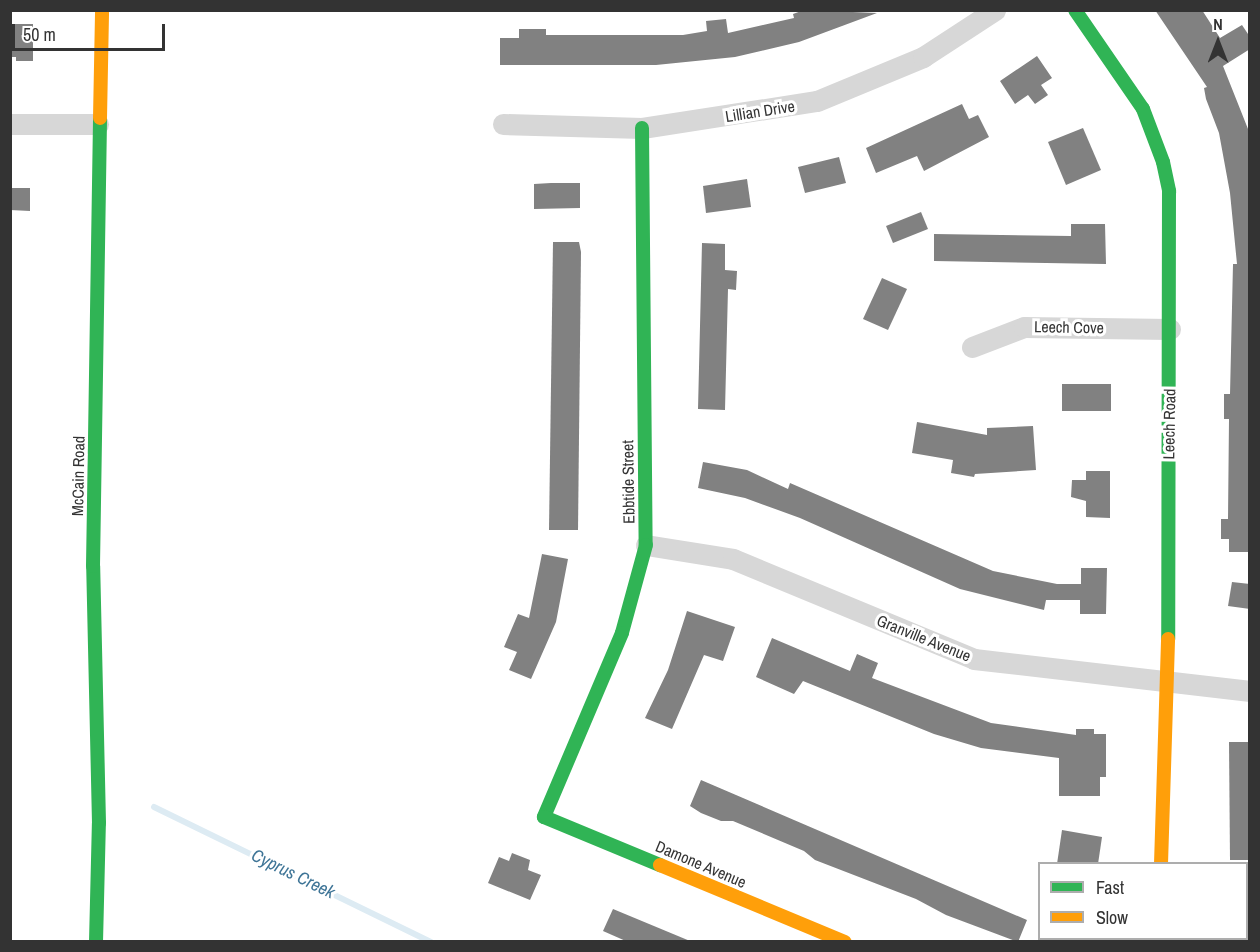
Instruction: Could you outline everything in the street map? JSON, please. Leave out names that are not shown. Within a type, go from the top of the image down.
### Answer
[{"type":"street","name":"McCain Road","points":[[96,942],[99,824],[93,566],[98,124],[102,10]]},
{"type":"street","name":"Lillian Drive","points":[[503,124],[642,128],[817,101],[912,63],[995,10]]},
{"type":"street","name":"Leech Road","points":[[1075,10],[1138,100],[1163,162],[1171,219],[1168,681],[1161,862]]},
{"type":"street","points":[[10,124],[98,124]]},
{"type":"street","name":"Ebbtide Street","points":[[544,817],[622,633],[646,545],[642,128]]},
{"type":"street","name":"Leech Cove","points":[[972,347],[1024,327],[1170,328]]},
{"type":"street","name":"Granville Avenue","points":[[646,545],[733,559],[974,659],[1250,691]]},
{"type":"street","name":"Damone Avenue","points":[[544,817],[845,942]]},
{"type":"building","points":[[804,10],[877,13],[799,42],[735,57],[656,65],[500,65],[500,38],[519,38],[519,29],[546,29],[546,35],[683,35],[707,31],[706,21],[726,19],[728,33],[794,18],[793,14]]},
{"type":"building","points":[[1155,10],[1202,10],[1220,38],[1242,25],[1250,37],[1250,49],[1223,66],[1250,134],[1250,552],[1229,552],[1229,539],[1221,539],[1221,519],[1228,519],[1229,419],[1224,419],[1224,394],[1230,394],[1233,264],[1237,264],[1230,193],[1219,133],[1206,99],[1204,88],[1207,87]]},
{"type":"building","points":[[11,24],[33,24],[33,61],[16,61],[16,57],[10,57]]},
{"type":"building","points":[[1037,56],[1052,78],[1041,85],[1048,95],[1035,104],[1028,95],[1015,104],[1000,81]]},
{"type":"building","points":[[962,104],[969,119],[978,115],[989,137],[924,171],[917,156],[876,173],[866,148]]},
{"type":"building","points":[[1083,128],[1101,170],[1066,185],[1048,142]]},
{"type":"building","points":[[839,157],[846,183],[805,193],[798,167]]},
{"type":"building","points":[[747,179],[751,207],[706,213],[703,186]]},
{"type":"building","points":[[580,183],[580,208],[534,209],[534,184]]},
{"type":"building","points":[[10,188],[30,188],[30,211],[10,210]]},
{"type":"building","points":[[921,212],[928,229],[893,243],[886,226]]},
{"type":"building","points":[[1071,224],[1105,224],[1106,264],[934,261],[934,234],[1071,236]]},
{"type":"building","points":[[553,242],[579,242],[581,252],[578,530],[549,530]]},
{"type":"building","points":[[702,243],[725,244],[725,270],[737,271],[736,290],[728,289],[725,410],[698,409]]},
{"type":"building","points":[[882,278],[907,289],[888,330],[863,319]]},
{"type":"building","points":[[1062,384],[1111,384],[1111,411],[1062,411]]},
{"type":"building","points":[[917,422],[987,435],[987,428],[1033,426],[1036,470],[975,474],[974,477],[951,473],[953,460],[912,453]]},
{"type":"building","points":[[703,462],[747,470],[788,489],[790,483],[993,571],[1057,584],[1081,584],[1081,568],[1107,568],[1106,614],[1080,614],[1080,600],[1046,600],[1044,610],[960,589],[800,518],[745,498],[698,488]]},
{"type":"building","points":[[1086,471],[1110,471],[1110,518],[1086,517],[1086,501],[1071,497],[1072,480],[1086,480]]},
{"type":"building","points":[[542,554],[568,559],[556,622],[531,679],[509,670],[517,652],[504,647],[518,614],[529,618]]},
{"type":"building","points":[[1232,582],[1250,584],[1250,609],[1228,606]]},
{"type":"building","points":[[687,611],[735,627],[723,661],[704,655],[672,729],[645,718],[668,670]]},
{"type":"building","points":[[772,638],[850,671],[857,654],[878,663],[872,678],[991,723],[1076,735],[1076,729],[1094,729],[1094,734],[1106,734],[1106,777],[1100,777],[1100,796],[1059,796],[1059,758],[981,748],[934,734],[803,681],[794,694],[756,677]]},
{"type":"building","points":[[1229,742],[1250,742],[1250,860],[1230,860]]},
{"type":"building","points":[[701,780],[1027,920],[1018,942],[946,915],[916,899],[815,860],[804,851],[733,821],[721,821],[701,813],[690,806]]},
{"type":"building","points":[[1062,830],[1102,837],[1098,862],[1057,862]]},
{"type":"building","points":[[512,853],[530,860],[528,870],[541,875],[530,900],[488,883],[499,857],[509,861]]},
{"type":"building","points":[[613,909],[690,942],[628,942],[603,931]]},
{"type":"waterway","name":"Cyprus Creek","points":[[154,807],[431,942]]},
{"type":"traffic: fast","points":[[1075,10],[1143,109],[1163,162],[1169,191],[1168,639]]},
{"type":"traffic: fast","points":[[96,942],[99,823],[93,566],[100,118]]},
{"type":"traffic: fast","points":[[642,128],[646,545],[622,633],[544,817],[660,865]]},
{"type":"traffic: slow","points":[[100,118],[102,10]]},
{"type":"traffic: slow","points":[[1161,862],[1168,639]]},
{"type":"traffic: slow","points":[[660,865],[845,942]]}]
